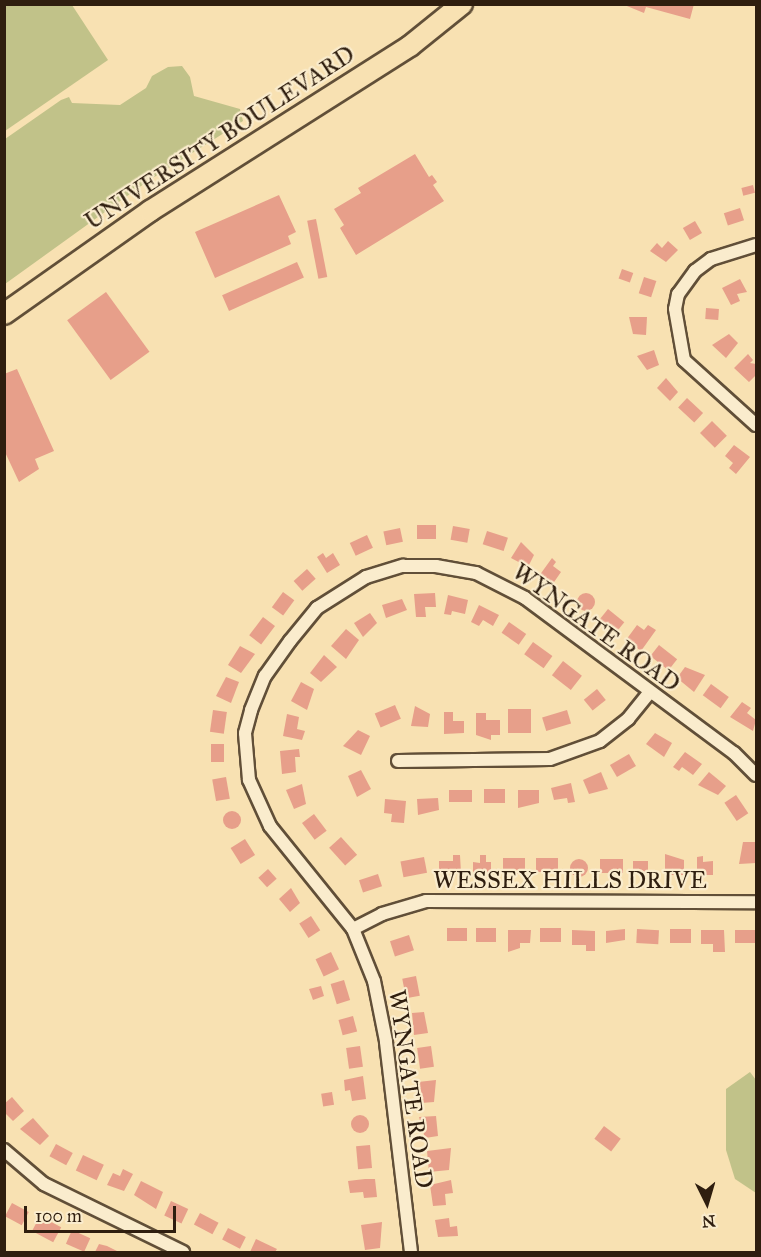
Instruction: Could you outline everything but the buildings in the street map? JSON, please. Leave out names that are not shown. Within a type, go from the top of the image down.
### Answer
[{"type":"main road","name":"UNIVERSITY BOULEVARD","points":[[4,299],[128,210],[403,37],[445,4]]},
{"type":"main road","name":"UNIVERSITY BOULEVARD","points":[[4,314],[159,205],[410,46],[462,4]]},
{"type":"street","points":[[756,245],[711,259],[695,271],[678,294],[675,324],[684,360],[756,425]]},
{"type":"street","name":"WYNGATE ROAD","points":[[411,1252],[381,1011],[374,981],[353,929],[270,826],[249,780],[246,755],[251,710],[265,676],[311,616],[332,596],[366,577],[403,566],[436,566],[476,573],[513,590],[649,693],[734,753],[756,775]]},
{"type":"street","points":[[398,761],[550,759],[600,741],[628,719],[649,693]]},
{"type":"street","name":"WESSEX HILLS DRIVE","points":[[353,929],[382,915],[426,901],[756,902]]},
{"type":"street","points":[[4,1150],[44,1184],[183,1252]]},
{"type":"green space","points":[[4,5],[72,5],[108,60],[5,131]]},
{"type":"green space","points":[[182,66],[190,77],[194,96],[240,109],[243,121],[148,181],[5,284],[5,139],[61,100],[69,97],[72,103],[120,105],[146,88],[152,76],[168,67]]},
{"type":"green space","points":[[750,1072],[756,1080],[756,1193],[735,1179],[726,1150],[726,1089]]}]
